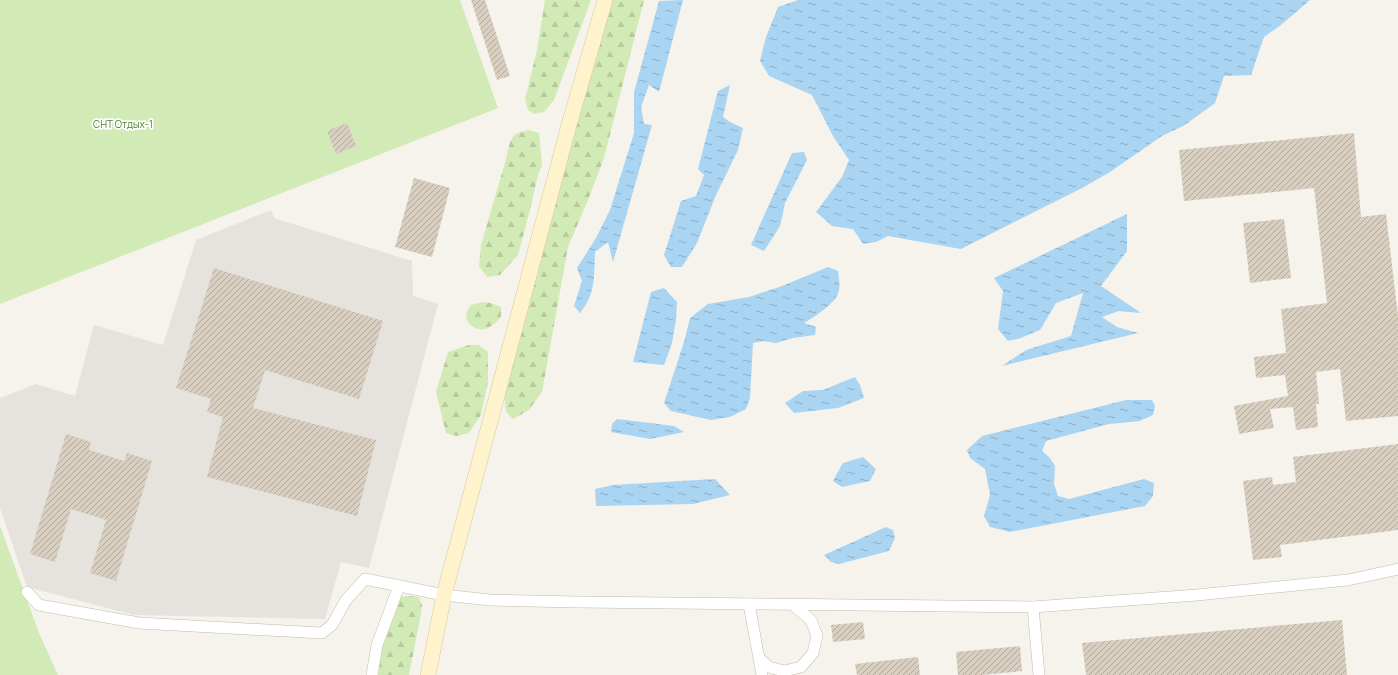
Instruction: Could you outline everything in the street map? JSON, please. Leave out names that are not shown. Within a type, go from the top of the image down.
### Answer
[{"type":"main road","points":[[428,675],[444,595],[567,133],[605,0]]},
{"type":"street","points":[[27,592],[39,605],[139,623],[322,633],[332,625],[346,600],[365,579],[444,595],[490,600],[793,606],[1033,608],[1197,595],[1340,580],[1398,570]]},
{"type":"street","points":[[372,675],[376,645],[399,586]]},
{"type":"street","points":[[749,604],[762,675]]},
{"type":"street","points":[[760,659],[769,667],[784,671],[801,667],[814,653],[817,636],[811,620],[793,606]]},
{"type":"street","points":[[1033,608],[1039,675]]},
{"type":"shaded area","points":[[271,210],[274,218],[412,261],[413,296],[438,304],[369,568],[341,562],[325,619],[134,615],[27,587],[0,508],[0,398],[36,384],[75,396],[94,325],[163,345],[196,240]]},
{"type":"green space","name":"СНТ Отдых-1","points":[[0,0],[460,0],[498,108],[0,304]]},
{"type":"green space","points":[[545,0],[591,0],[554,100],[544,112],[534,114],[528,110],[525,99],[537,50]]},
{"type":"green space","points":[[612,0],[644,0],[604,158],[568,247],[542,392],[529,410],[513,419],[506,412],[504,395],[547,231]]},
{"type":"green space","points":[[528,130],[539,133],[542,165],[538,175],[518,255],[500,275],[487,277],[479,266],[481,245],[510,142],[515,134]]},
{"type":"green space","points":[[482,302],[491,303],[501,307],[501,317],[497,322],[488,328],[479,329],[475,328],[466,319],[467,311],[471,305]]},
{"type":"green space","points":[[469,345],[479,345],[488,352],[488,382],[481,415],[469,433],[456,436],[446,433],[436,392],[448,352]]},
{"type":"green space","points":[[0,526],[39,633],[58,675],[0,675]]},
{"type":"green space","points":[[400,597],[419,597],[422,605],[409,675],[378,675],[383,642],[395,615]]},
{"type":"water","points":[[683,0],[659,92],[649,85],[641,107],[644,124],[652,125],[613,262],[608,242],[595,252],[592,291],[580,313],[574,306],[582,281],[577,268],[596,238],[610,210],[634,133],[634,92],[659,1]]},
{"type":"water","points":[[798,0],[1310,0],[1281,25],[1264,37],[1251,75],[1224,76],[1215,103],[1185,125],[1162,136],[1110,172],[1084,187],[961,249],[888,236],[876,242],[863,244],[853,229],[832,226],[816,212],[842,177],[849,160],[833,136],[812,95],[769,76],[760,61],[766,37],[778,7]]},
{"type":"water","points":[[730,85],[723,117],[743,128],[738,150],[716,195],[697,243],[682,267],[671,267],[664,255],[681,201],[696,196],[704,175],[698,169],[718,91]]},
{"type":"water","points":[[804,152],[807,160],[785,203],[780,226],[764,251],[751,245],[792,153]]},
{"type":"water","points":[[1127,214],[1127,251],[1101,286],[1141,313],[1119,311],[1102,317],[1117,327],[1138,333],[1002,366],[1026,350],[1071,336],[1083,293],[1056,303],[1040,330],[1021,338],[1008,341],[998,329],[1003,291],[994,278]]},
{"type":"water","points":[[828,267],[838,271],[839,290],[837,296],[831,304],[804,323],[816,327],[815,335],[793,338],[776,343],[763,341],[753,343],[750,398],[746,409],[730,417],[711,420],[671,411],[664,403],[684,342],[690,318],[708,304],[749,297],[782,286]]},
{"type":"water","points":[[664,288],[677,302],[672,343],[664,365],[633,362],[651,292]]},
{"type":"water","points":[[855,377],[860,385],[864,398],[838,408],[794,413],[785,403],[803,391],[823,390]]},
{"type":"water","points":[[1126,400],[1152,400],[1155,406],[1153,415],[1140,421],[1109,424],[1046,441],[1042,451],[1050,458],[1055,466],[1054,484],[1058,496],[1069,499],[1144,479],[1154,483],[1153,496],[1145,506],[1010,532],[990,527],[984,516],[990,495],[985,469],[970,458],[967,450],[982,436]]},
{"type":"water","points":[[617,419],[674,426],[684,432],[650,439],[611,432],[612,424]]},
{"type":"water","points":[[863,457],[876,469],[870,481],[842,487],[833,481],[843,463]]},
{"type":"water","points":[[715,479],[730,495],[693,504],[596,506],[595,489],[613,485]]},
{"type":"water","points":[[886,527],[893,530],[895,538],[889,551],[839,564],[831,562],[824,555]]},
{"type":"building","points":[[471,0],[485,0],[510,76],[497,80]]},
{"type":"building","points":[[347,123],[356,146],[336,154],[327,131]]},
{"type":"building","points":[[1354,133],[1361,217],[1386,214],[1398,316],[1398,416],[1346,421],[1340,369],[1316,372],[1319,404],[1316,404],[1318,427],[1296,430],[1293,407],[1270,409],[1274,428],[1239,434],[1234,406],[1288,396],[1285,375],[1256,378],[1254,357],[1286,353],[1281,309],[1327,303],[1314,188],[1184,201],[1179,150]]},
{"type":"building","points":[[414,178],[450,188],[432,257],[395,247]]},
{"type":"building","points":[[1284,219],[1291,278],[1250,283],[1243,223]]},
{"type":"building","points":[[214,268],[383,321],[359,399],[265,370],[253,408],[376,440],[357,516],[207,477],[223,417],[207,412],[211,399],[176,388]]},
{"type":"building","points":[[66,434],[91,442],[89,450],[124,461],[127,453],[152,461],[116,581],[90,573],[106,520],[71,509],[55,562],[30,554]]},
{"type":"building","points":[[1398,444],[1398,530],[1280,545],[1282,557],[1253,560],[1243,481],[1272,477],[1273,485],[1296,482],[1293,457]]},
{"type":"building","points":[[1342,620],[1347,675],[1086,675],[1082,643]]},
{"type":"building","points":[[863,622],[865,639],[833,642],[831,625]]},
{"type":"building","points":[[1020,646],[1022,671],[982,675],[958,675],[956,652]]},
{"type":"building","points":[[918,657],[920,675],[857,675],[855,664]]}]
